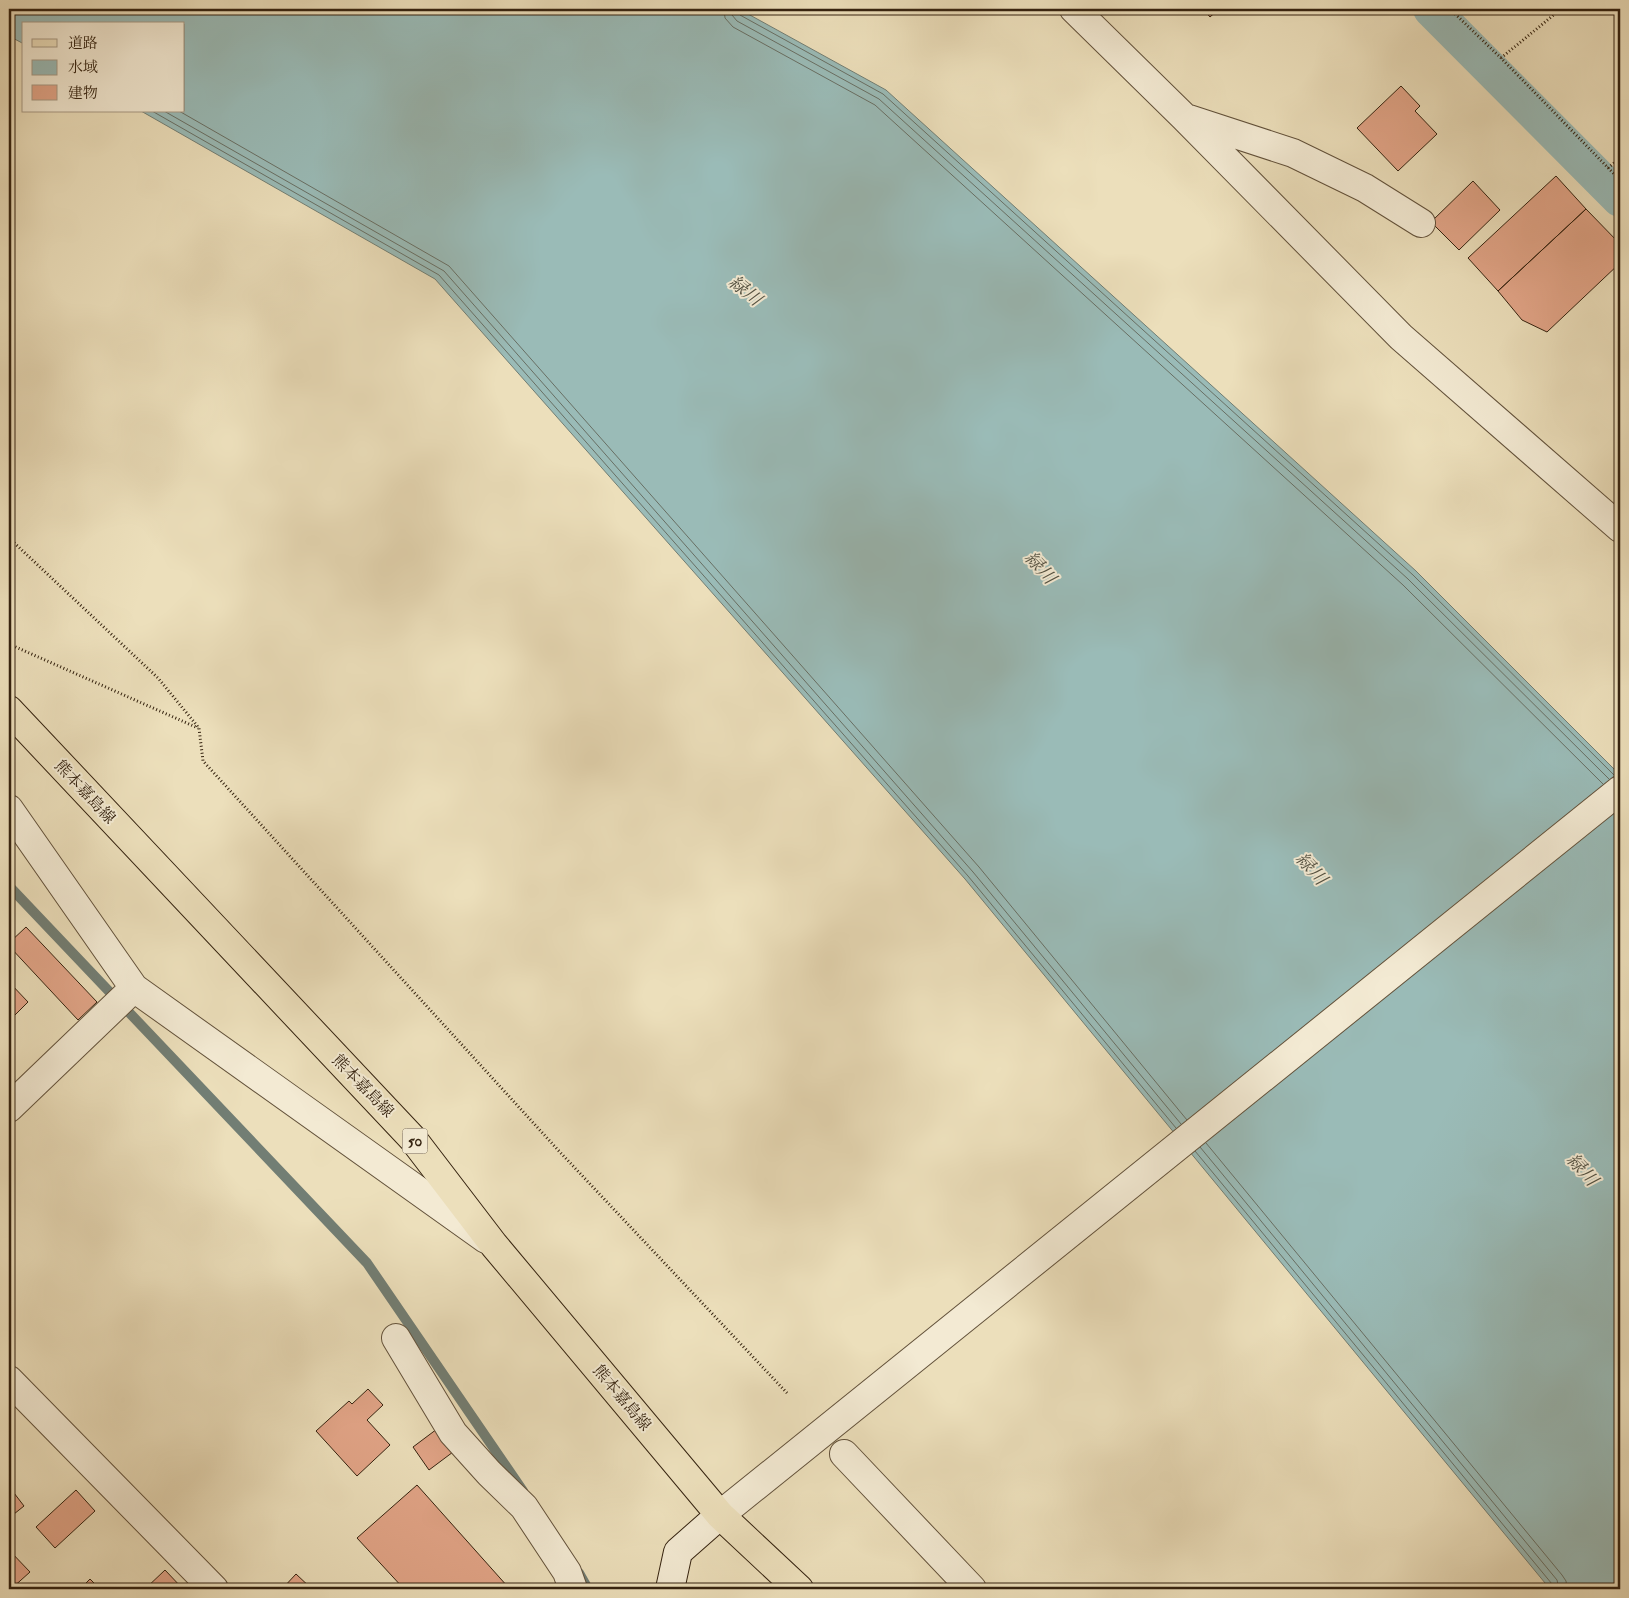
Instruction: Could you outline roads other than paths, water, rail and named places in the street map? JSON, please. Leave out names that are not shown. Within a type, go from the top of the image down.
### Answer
[{"type":"main road","name":"熊本嘉島線","points":[[9,710],[413,1139],[494,1245],[720,1515],[800,1589]]},
{"type":"street","points":[[1074,9],[1184,117],[1401,338],[1620,528]]},
{"type":"street","points":[[1101,9],[1128,64]]},
{"type":"street","points":[[1184,117],[1293,153],[1365,188],[1421,223]]},
{"type":"street","points":[[670,1589],[678,1552],[753,1487],[1620,790]]},
{"type":"street","points":[[9,809],[134,988],[494,1245]]},
{"type":"street","points":[[9,1108],[134,988]]},
{"type":"street","points":[[396,1338],[453,1433],[489,1473],[524,1507],[567,1572],[573,1589]]},
{"type":"street","points":[[9,1380],[214,1589]]},
{"type":"street","points":[[844,1454],[972,1589]]},
{"type":"water","name":"緑川","points":[[9,9],[739,9],[886,90],[1416,571],[1620,775],[1620,1589],[1550,1589],[965,879],[435,279],[143,112],[185,112],[185,22],[22,22],[22,43],[9,36]]},
{"type":"waterway","points":[[1431,9],[1620,199]]},
{"type":"waterway","points":[[9,886],[367,1263],[523,1491]]},
{"type":"waterway","points":[[579,1573],[588,1589]]}]
